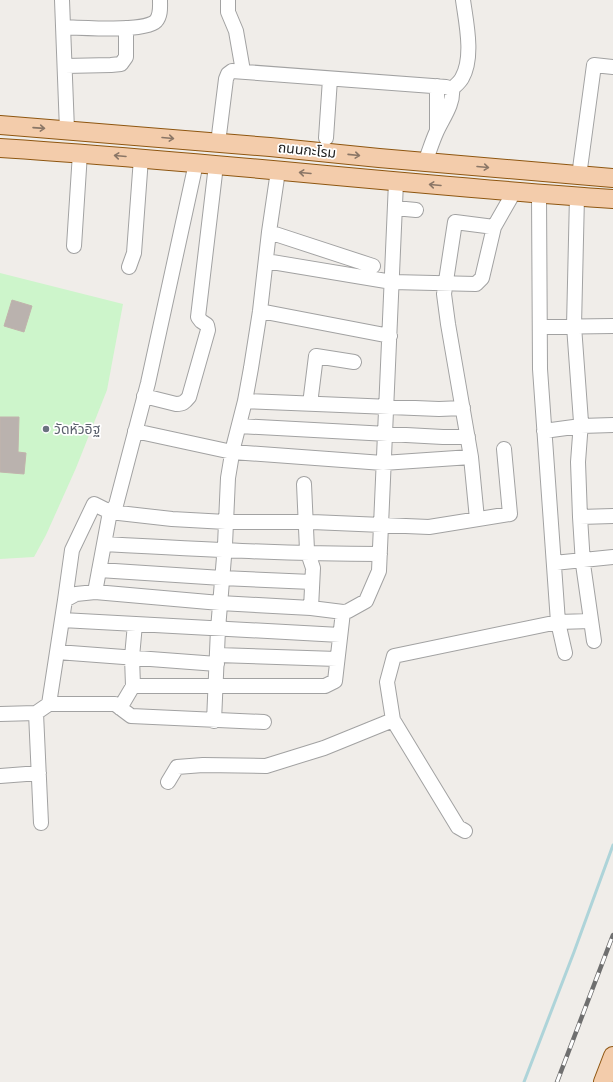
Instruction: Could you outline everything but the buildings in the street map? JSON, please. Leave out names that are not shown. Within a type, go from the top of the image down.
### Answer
[{"type":"main road","name":"ถนนกะโรม","points":[[0,125],[218,142],[613,178]]},
{"type":"main road","points":[[216,165],[218,142]]},
{"type":"main road","name":"ถนนกะโรม","points":[[0,148],[141,158],[396,182],[613,199]]},
{"type":"main road","points":[[577,196],[579,176]]},
{"type":"main road","points":[[603,1082],[613,1056]]},
{"type":"street","points":[[62,0],[66,66],[67,130]]},
{"type":"street","points":[[64,28],[126,28],[145,26],[156,21],[160,12],[160,0]]},
{"type":"street","points":[[228,0],[228,12],[236,31],[242,71]]},
{"type":"street","points":[[425,162],[437,131],[450,104],[452,89],[461,80],[466,71],[468,56],[467,26],[463,0]]},
{"type":"street","points":[[66,66],[121,64],[126,57],[126,28]]},
{"type":"street","points":[[579,176],[594,65],[613,67]]},
{"type":"street","points":[[218,142],[226,79],[228,74],[232,71],[437,86],[452,89]]},
{"type":"street","points":[[326,138],[330,79]]},
{"type":"street","points":[[437,86],[437,131]]},
{"type":"street","points":[[74,246],[80,153]]},
{"type":"street","points":[[129,267],[134,253],[135,244],[141,158]]},
{"type":"street","points":[[95,592],[110,512],[116,505],[148,384],[196,163]]},
{"type":"street","points":[[144,396],[181,404],[186,402],[189,396],[208,330],[207,325],[198,317],[216,165]]},
{"type":"street","points":[[214,721],[218,629],[228,478],[232,452],[245,401],[260,311],[278,171]]},
{"type":"street","points":[[65,600],[76,594],[95,592],[220,604],[311,608],[342,612],[348,611],[366,601],[379,571],[396,182]]},
{"type":"street","points":[[266,261],[392,282],[476,284],[482,278],[494,227],[514,192]]},
{"type":"street","points":[[540,194],[540,369],[558,622],[565,653]]},
{"type":"street","points":[[577,196],[574,326],[581,426],[578,462],[580,517],[583,561],[594,641]]},
{"type":"street","points":[[395,208],[416,210]]},
{"type":"street","points":[[477,519],[471,457],[444,294],[455,222],[494,227]]},
{"type":"street","points":[[269,232],[373,266]]},
{"type":"street","points":[[260,311],[390,336]]},
{"type":"street","points":[[540,327],[613,326]]},
{"type":"street","points":[[310,404],[316,356],[354,362]]},
{"type":"street","points":[[245,401],[439,409],[463,408]]},
{"type":"street","points":[[544,431],[581,426],[613,425]]},
{"type":"street","points":[[239,426],[468,437]]},
{"type":"street","points":[[135,431],[232,452],[383,463],[471,457]]},
{"type":"street","points":[[49,704],[72,550],[94,504],[110,512],[172,519],[226,522],[306,522],[430,527],[510,514],[504,449]]},
{"type":"street","points":[[304,484],[308,554],[313,568],[311,608]]},
{"type":"street","points":[[580,517],[613,516]]},
{"type":"street","points":[[104,544],[224,551],[308,554],[380,554]]},
{"type":"street","points":[[554,563],[613,557]]},
{"type":"street","points":[[100,570],[312,582]]},
{"type":"street","points":[[132,686],[325,686],[334,681],[342,612]]},
{"type":"street","points":[[62,620],[340,635]]},
{"type":"street","points":[[465,831],[458,827],[393,720],[387,682],[394,656],[558,622],[591,621]]},
{"type":"street","points":[[120,708],[132,686],[132,657],[135,624]]},
{"type":"street","points":[[57,652],[132,657],[217,660],[337,660]]},
{"type":"street","points":[[0,714],[36,713],[49,704],[115,704],[131,716],[214,721],[264,722]]},
{"type":"street","points":[[36,713],[41,822]]},
{"type":"street","points":[[168,782],[177,767],[203,765],[266,766],[324,748],[393,720]]},
{"type":"street","points":[[0,776],[39,773]]},
{"type":"green space","name":"วัดหัวอิฐ","points":[[0,273],[123,304],[107,390],[76,468],[46,535],[34,557],[0,559]]},
{"type":"waterway","points":[[524,1082],[613,845]]},
{"type":"railway","points":[[557,1082],[613,935]]},
{"type":"place","name":"วัดหัวอิฐ","points":[[46,429]]}]
